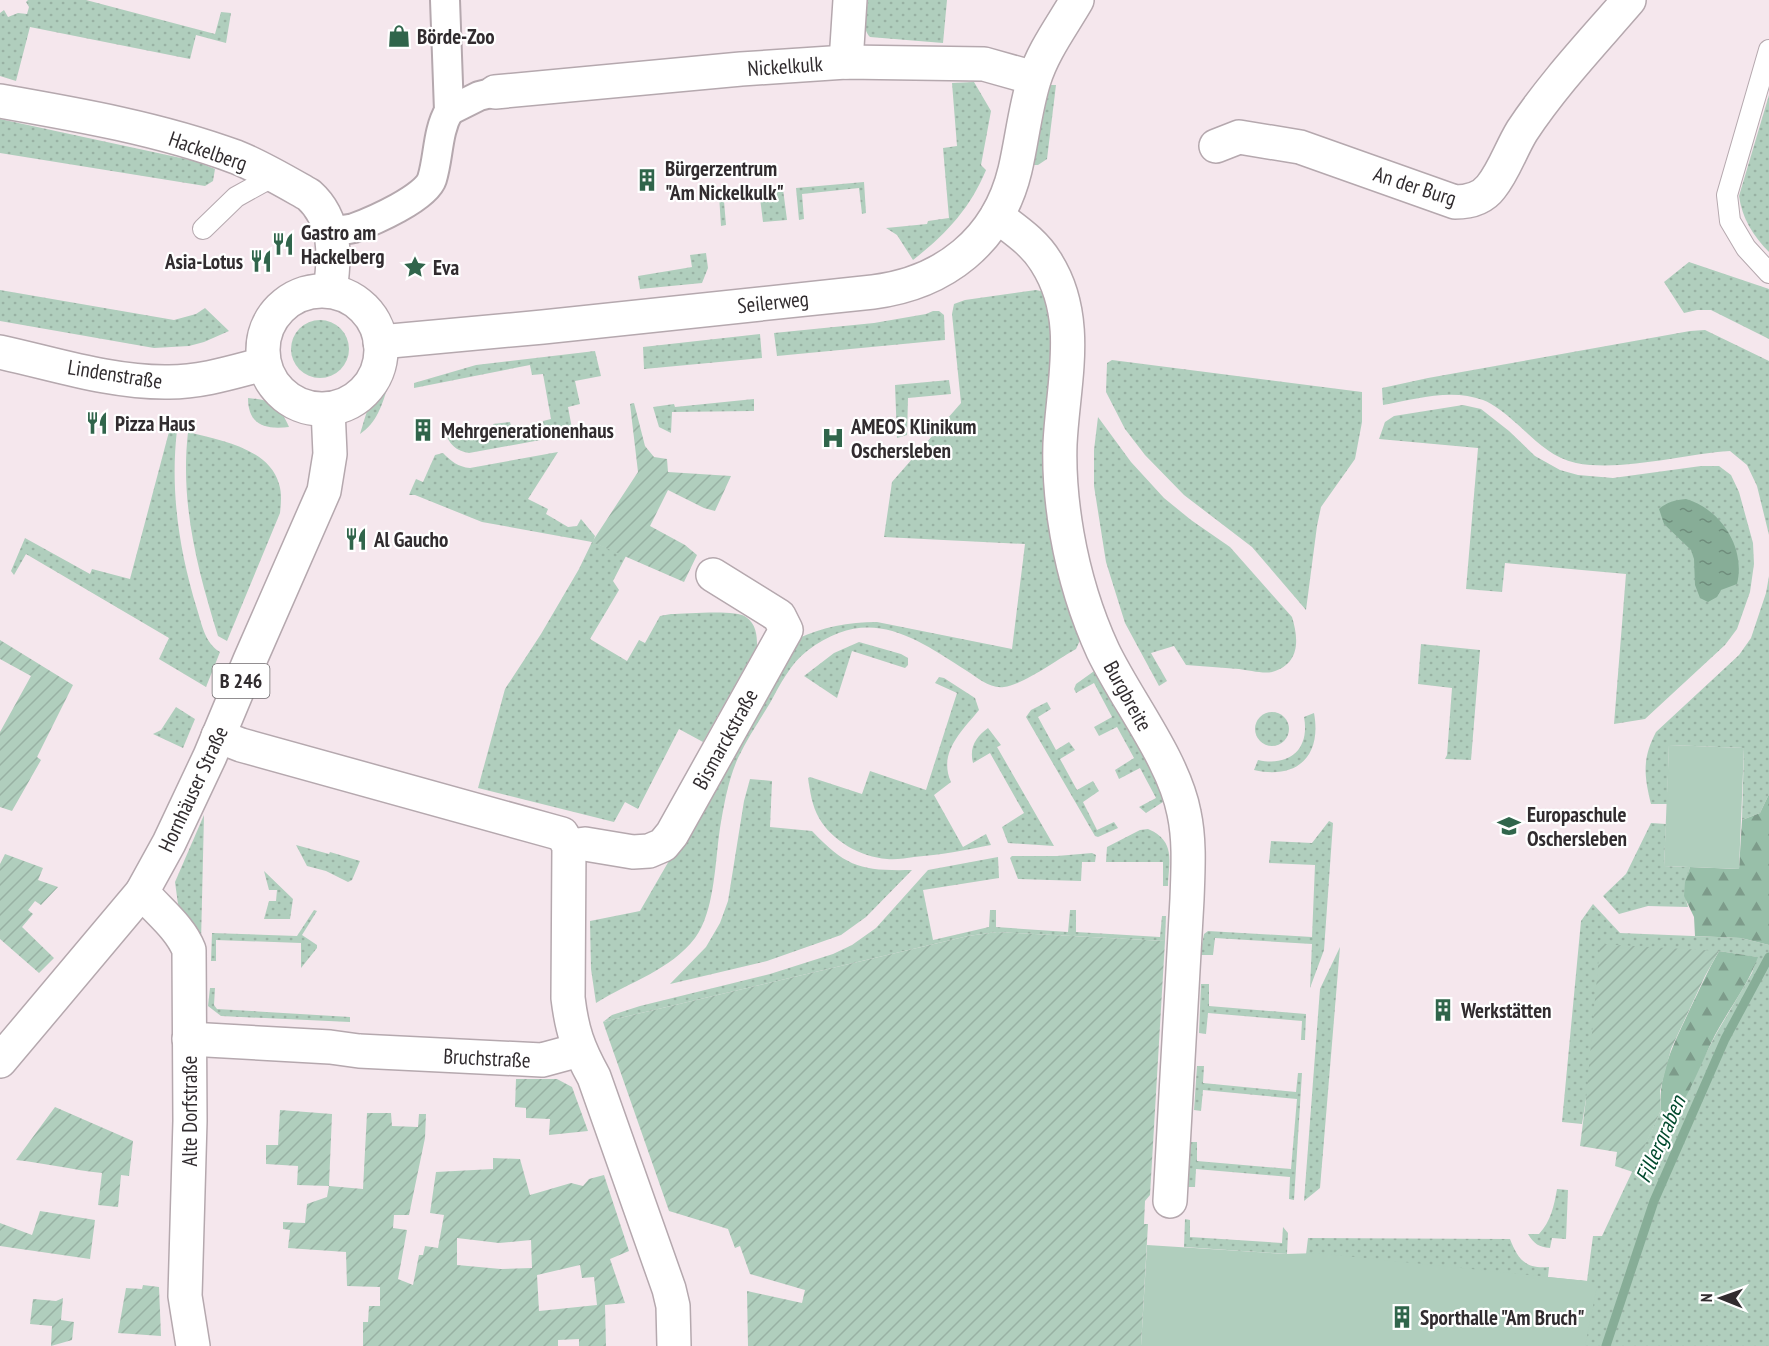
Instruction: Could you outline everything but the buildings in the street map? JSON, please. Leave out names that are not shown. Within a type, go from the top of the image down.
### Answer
[{"type":"street","points":[[330,231],[352,228],[406,203],[422,193],[432,181],[442,123],[448,111],[445,0]]},
{"type":"street","points":[[846,62],[850,0]]},
{"type":"street","points":[[1034,78],[1047,50],[1077,0]]},
{"type":"street","name":"An der Burg","points":[[1216,146],[1239,137],[1300,147],[1455,202],[1478,199],[1491,188],[1521,133],[1549,93],[1629,0]]},
{"type":"street","name":"Nickelkulk","points":[[448,111],[479,96],[495,92],[729,70],[846,62],[984,64],[1034,78]]},
{"type":"street","name":"Seilerweg","points":[[380,342],[543,327],[898,288],[922,280],[963,255],[984,236],[997,216],[1015,169],[1034,78]]},
{"type":"street","name":"Hackelberg","points":[[0,101],[107,120],[236,157],[309,195],[319,203],[330,231],[334,256],[330,291]]},
{"type":"street","name":"Burgbreite","points":[[997,216],[1034,244],[1053,275],[1065,309],[1069,339],[1060,444],[1061,486],[1075,571],[1103,651],[1160,753],[1176,787],[1184,812],[1188,854],[1187,899],[1170,1201]]},
{"type":"street","points":[[330,291],[346,296],[362,306],[372,320],[380,342],[378,370],[370,384],[344,405],[328,409],[307,408],[287,399],[272,383],[264,364],[262,345],[268,326],[278,310],[293,298],[311,292],[330,291]]},
{"type":"street","name":"Lindenstraße","points":[[0,352],[141,382],[205,379],[264,364]]},
{"type":"street","name":"Hornhäuser Straße","points":[[0,1061],[141,892],[169,843],[324,491],[330,454],[328,409]]},
{"type":"street","name":"Bismarckstraße","points":[[569,846],[585,844],[633,852],[649,851],[663,846],[672,834],[786,630],[779,616],[713,575]]},
{"type":"street","points":[[218,736],[252,748],[562,834],[569,846],[568,998],[571,1020],[579,1050],[594,1077],[669,1289],[673,1306],[674,1346]]},
{"type":"street","name":"Alte Dorfstraße","points":[[141,892],[176,927],[185,939],[189,950],[190,1121],[185,1296],[192,1346]]},
{"type":"street","name":"Bruchstraße","points":[[189,1039],[330,1047],[358,1051],[542,1060],[579,1050]]},
{"type":"lane","points":[[1769,50],[1727,195],[1730,221],[1746,248],[1769,273]]},
{"type":"lane","points":[[202,229],[236,196],[274,176]]},
{"type":"shaded area","points":[[28,0],[86,0],[215,34],[221,12],[231,13],[226,43],[196,35],[190,59],[30,27],[16,81],[0,76],[0,13],[4,10],[8,17],[18,13],[27,14],[29,7],[26,2]]},
{"type":"shaded area","points":[[868,0],[947,0],[943,43],[870,37],[865,25]]},
{"type":"shaded area","points":[[974,82],[991,111],[981,165],[986,170],[980,184],[956,220],[913,260],[897,235],[886,228],[927,224],[928,221],[949,218],[943,148],[957,146],[952,83]]},
{"type":"shaded area","points":[[1050,85],[1056,85],[1047,159],[1034,165],[1033,162]]},
{"type":"shaded area","points":[[1769,95],[1769,252],[1749,226],[1739,196]]},
{"type":"shaded area","points":[[0,119],[195,161],[215,169],[213,181],[205,186],[0,153]]},
{"type":"shaded area","points":[[864,182],[866,213],[862,214],[859,188],[802,194],[804,219],[799,220],[796,188]]},
{"type":"shaded area","points":[[783,189],[787,220],[763,222],[760,198],[724,201],[726,225],[721,226],[719,195]]},
{"type":"shaded area","points":[[706,253],[708,268],[702,283],[640,289],[638,276],[692,267],[690,255]]},
{"type":"shaded area","points":[[1689,262],[1769,289],[1769,339],[1711,310],[1684,313],[1664,282]]},
{"type":"shaded area","points":[[0,290],[174,320],[196,314],[205,308],[229,331],[189,346],[154,348],[0,321]]},
{"type":"shaded area","points":[[1036,290],[1045,292],[1051,311],[1082,636],[1076,649],[1021,682],[1004,687],[984,682],[927,646],[889,630],[870,628],[850,630],[829,637],[807,651],[786,675],[738,758],[723,810],[713,885],[702,927],[695,938],[674,959],[596,1003],[591,969],[590,921],[640,911],[797,639],[836,626],[877,622],[1012,649],[1025,544],[884,537],[892,482],[961,403],[952,314],[954,304],[965,300]]},
{"type":"shaded area","points":[[939,311],[944,315],[945,340],[777,356],[774,333],[874,323]]},
{"type":"shaded area","points":[[314,320],[326,320],[341,328],[349,343],[349,355],[341,370],[326,378],[314,378],[299,370],[291,355],[291,343],[299,328]]},
{"type":"shaded area","points":[[1705,330],[1769,361],[1769,535],[1757,486],[1747,465],[1730,451],[1632,464],[1576,463],[1558,457],[1536,442],[1505,413],[1483,400],[1446,395],[1383,405],[1382,388]]},
{"type":"shaded area","points":[[760,334],[762,358],[644,369],[643,347]]},
{"type":"shaded area","points":[[595,351],[601,376],[575,381],[580,404],[568,407],[573,434],[469,453],[457,449],[449,440],[445,432],[463,429],[465,439],[494,434],[493,424],[510,422],[511,426],[519,425],[520,434],[544,430],[543,421],[551,419],[543,374],[532,375],[530,365],[414,388],[414,383],[476,365]]},
{"type":"shaded area","points":[[1112,360],[1362,392],[1362,422],[1355,459],[1321,507],[1306,610],[1252,547],[1184,495],[1145,455],[1125,429],[1106,392],[1107,363]]},
{"type":"shaded area","points":[[949,380],[951,394],[908,398],[907,435],[897,438],[895,385]]},
{"type":"shaded area","points":[[388,386],[375,419],[360,434],[372,402]]},
{"type":"shaded area","points":[[248,398],[263,400],[274,405],[282,413],[289,427],[272,428],[259,424],[251,414]]},
{"type":"shaded area","points":[[754,399],[754,411],[672,412],[671,433],[659,427],[653,407],[674,404],[675,407]]},
{"type":"shaded area","points":[[634,403],[645,446],[654,457],[667,459],[668,472],[731,476],[715,511],[668,490],[650,526],[685,545],[697,555],[684,582],[592,542],[638,472],[630,404]]},
{"type":"shaded area","points":[[1463,405],[1481,409],[1535,456],[1560,470],[1578,475],[1613,478],[1701,466],[1719,466],[1731,475],[1739,492],[1753,543],[1754,564],[1750,592],[1737,629],[1725,645],[1645,719],[1614,724],[1626,574],[1505,563],[1502,592],[1466,589],[1478,448],[1379,439],[1385,422],[1394,416]]},
{"type":"shaded area","points":[[1098,417],[1131,462],[1164,498],[1230,547],[1292,617],[1296,642],[1295,650],[1288,663],[1272,672],[1186,665],[1174,646],[1151,653],[1167,681],[1159,686],[1125,623],[1106,562],[1094,486],[1094,450]]},
{"type":"shaded area","points":[[170,428],[177,430],[176,498],[185,565],[205,633],[211,644],[220,652],[206,687],[159,659],[169,638],[26,554],[14,575],[11,571],[25,538],[90,574],[92,569],[130,579]]},
{"type":"shaded area","points":[[188,432],[228,442],[254,454],[273,472],[280,487],[280,513],[227,641],[218,636],[203,585],[192,535],[186,484]]},
{"type":"shaded area","points":[[558,452],[528,499],[548,509],[546,514],[568,527],[577,526],[581,519],[595,536],[593,542],[626,556],[613,581],[619,590],[590,639],[627,661],[639,640],[645,643],[660,616],[710,612],[732,613],[746,617],[754,626],[756,634],[757,646],[703,742],[679,729],[638,809],[625,802],[614,822],[478,788],[505,689],[541,634],[592,542],[482,522],[415,495],[409,495],[416,479],[423,482],[435,455],[443,453],[455,463],[470,468]]},
{"type":"shaded area","points":[[1769,576],[1769,794],[1760,813],[1742,820],[1744,748],[1669,745],[1667,804],[1651,804],[1646,759],[1656,732],[1739,655],[1751,638],[1766,593]]},
{"type":"shaded area","points":[[0,640],[73,685],[37,757],[41,760],[12,811],[0,807],[0,732],[31,676],[0,659]]},
{"type":"shaded area","points":[[859,642],[901,654],[908,658],[908,665],[905,668],[852,651],[837,698],[804,676],[834,653]]},
{"type":"shaded area","points":[[1421,644],[1480,650],[1471,760],[1445,759],[1452,688],[1418,684]]},
{"type":"shaded area","points":[[1097,669],[1155,771],[1166,800],[1146,813],[1139,807],[1156,798],[1140,768],[1119,779],[1115,770],[1134,758],[1117,727],[1099,736],[1094,727],[1112,717],[1094,683],[1076,693],[1074,689],[1076,684]]},
{"type":"shaded area","points":[[939,677],[975,698],[979,710],[953,743],[949,752],[947,762],[951,782],[934,795],[963,847],[986,834],[991,845],[943,854],[894,859],[877,858],[857,851],[839,841],[819,818],[808,778],[862,794],[870,771],[926,790],[957,693],[935,683]]},
{"type":"shaded area","points":[[1047,702],[1051,709],[1038,717],[1056,750],[1069,742],[1075,750],[1060,759],[1077,790],[1093,781],[1099,791],[1083,802],[1097,830],[1114,822],[1118,828],[1098,837],[1095,836],[1026,717],[1031,710]]},
{"type":"shaded area","points":[[176,707],[195,719],[183,748],[153,734],[161,730]]},
{"type":"shaded area","points":[[1272,712],[1284,717],[1289,729],[1284,741],[1272,746],[1260,741],[1255,729],[1260,717]]},
{"type":"shaded area","points":[[1314,713],[1314,741],[1310,753],[1303,761],[1294,768],[1283,771],[1254,770],[1258,760],[1280,761],[1295,753],[1301,747],[1304,738],[1304,717]]},
{"type":"shaded area","points":[[988,728],[1001,745],[997,747],[1054,846],[1008,843],[1002,827],[1024,813],[990,753],[973,763],[974,743]]},
{"type":"shaded area","points":[[1669,745],[1744,748],[1739,869],[1664,866]]},
{"type":"shaded area","points":[[750,779],[772,781],[770,827],[812,831],[835,853],[856,865],[880,870],[912,870],[866,917],[841,935],[767,961],[670,984],[706,947],[720,923],[728,901],[744,801]]},
{"type":"shaded area","points":[[204,815],[201,942],[178,904],[175,882]]},
{"type":"shaded area","points":[[1329,821],[1333,823],[1324,950],[1310,988],[1312,944],[1215,938],[1213,955],[1200,955],[1204,934],[1208,931],[1312,937],[1315,865],[1269,863],[1271,841],[1312,843]]},
{"type":"shaded area","points":[[1651,823],[1666,824],[1664,866],[1690,867],[1685,887],[1688,907],[1648,906],[1619,914],[1603,896],[1626,874]]},
{"type":"shaded area","points":[[1148,829],[1163,839],[1167,846],[1169,853],[1168,886],[1163,886],[1163,862],[1106,862],[1107,847],[1140,830]]},
{"type":"shaded area","points":[[296,845],[360,861],[352,880],[348,882],[326,871],[307,866]]},
{"type":"shaded area","points":[[1092,853],[1096,855],[1095,862],[1082,862],[1081,881],[1018,879],[1010,858],[1012,856]]},
{"type":"shaded area","points":[[5,854],[43,868],[38,880],[58,887],[41,905],[35,901],[28,910],[33,914],[22,927],[54,958],[39,973],[0,939],[0,864]]},
{"type":"shaded area","points":[[998,857],[999,878],[923,890],[933,940],[989,927],[990,910],[996,910],[996,927],[1068,932],[1070,910],[1076,910],[1076,932],[1160,937],[1162,916],[1166,916],[1165,941],[997,932],[968,936],[603,1022],[612,1015],[640,1006],[770,974],[833,954],[852,945],[876,928],[928,870]]},
{"type":"shaded area","points":[[264,871],[293,899],[290,919],[264,919],[269,901],[276,901],[277,890],[269,890]]},
{"type":"shaded area","points":[[1593,904],[1620,933],[1741,938],[1769,945],[1769,1346],[1512,1346],[1301,1295],[1308,1238],[1510,1239],[1516,1253],[1524,1262],[1534,1266],[1549,1267],[1548,1277],[1587,1281],[1593,1236],[1602,1236],[1661,1110],[1673,1118],[1716,1034],[1752,973],[1757,957],[1719,951],[1700,951],[1586,1099],[1582,1124],[1562,1122],[1581,921]]},
{"type":"shaded area","points":[[314,910],[317,911],[302,935],[317,945],[317,948],[301,968],[301,943],[216,940],[216,961],[211,961],[212,933],[297,936]]},
{"type":"shaded area","points":[[997,932],[1165,941],[1150,1195],[1145,1201],[1144,1224],[1148,1224],[1141,1346],[748,1346],[747,1291],[802,1303],[805,1290],[750,1274],[740,1246],[735,1248],[728,1229],[669,1211],[603,1022],[968,936]]},
{"type":"shaded area","points":[[1600,944],[1719,951],[1671,1049],[1660,1091],[1661,1110],[1633,1172],[1615,1166],[1617,1152],[1580,1146]]},
{"type":"shaded area","points":[[1340,947],[1320,1188],[1304,1201],[1320,989]]},
{"type":"shaded area","points":[[1201,984],[1209,984],[1209,1006],[1306,1014],[1305,1040],[1301,1040],[1302,1021],[1208,1013],[1206,1034],[1199,1033]]},
{"type":"shaded area","points":[[210,988],[215,988],[214,1005],[217,1009],[350,1017],[350,1022],[221,1016],[208,1006]]},
{"type":"shaded area","points":[[1197,1066],[1204,1066],[1203,1083],[1296,1092],[1298,1073],[1302,1073],[1294,1200],[1289,1199],[1290,1177],[1196,1169],[1195,1187],[1188,1187],[1190,1142],[1197,1142],[1197,1161],[1291,1169],[1297,1099],[1203,1090],[1201,1111],[1194,1110]]},
{"type":"shaded area","points":[[516,1079],[557,1079],[572,1087],[588,1131],[549,1135],[550,1119],[526,1118],[526,1108],[515,1107]]},
{"type":"shaded area","points":[[55,1107],[133,1141],[129,1176],[121,1175],[118,1207],[98,1205],[102,1173],[16,1160]]},
{"type":"shaded area","points":[[280,1110],[332,1114],[329,1186],[297,1185],[298,1166],[266,1164],[266,1145],[278,1145]]},
{"type":"shaded area","points":[[367,1113],[391,1113],[392,1126],[418,1127],[419,1114],[426,1114],[425,1138],[409,1215],[394,1215],[393,1228],[407,1230],[398,1279],[413,1285],[419,1255],[423,1255],[425,1246],[438,1248],[444,1215],[430,1213],[436,1172],[493,1169],[493,1158],[520,1159],[530,1195],[571,1183],[583,1186],[589,1179],[604,1175],[629,1251],[610,1259],[625,1303],[605,1305],[606,1346],[579,1346],[579,1339],[558,1340],[558,1346],[363,1346],[363,1322],[368,1322],[369,1306],[380,1306],[380,1287],[347,1286],[346,1252],[288,1248],[290,1230],[283,1229],[283,1222],[305,1223],[307,1204],[327,1197],[329,1186],[363,1189]],"holes":[[[457,1238],[499,1243],[531,1240],[532,1268],[501,1269],[457,1265]],[[580,1265],[582,1278],[594,1277],[597,1305],[539,1311],[537,1275]]]},
{"type":"shaded area","points":[[1557,1189],[1568,1190],[1566,1239],[1552,1238],[1550,1248],[1543,1247],[1535,1243],[1528,1234],[1539,1234],[1546,1224]]},
{"type":"shaded area","points":[[40,1211],[95,1220],[90,1259],[0,1246],[0,1223],[32,1235]]},
{"type":"shaded area","points":[[1185,1219],[1190,1220],[1190,1237],[1282,1243],[1283,1227],[1288,1233],[1287,1254],[1184,1247]]},
{"type":"shaded area","points":[[1147,1245],[1287,1254],[1316,1253],[1587,1281],[1597,1286],[1585,1346],[1141,1346]]},
{"type":"shaded area","points":[[143,1285],[159,1287],[161,1336],[118,1333],[126,1288],[142,1289]]},
{"type":"shaded area","points":[[63,1298],[61,1320],[74,1322],[72,1340],[51,1346],[52,1326],[30,1324],[33,1299],[56,1301]]},
{"type":"green space","points":[[1769,794],[1769,945],[1741,938],[1695,936],[1694,917],[1684,896],[1685,882],[1690,867],[1739,869],[1742,820],[1760,813]]},
{"type":"green space","points":[[1719,951],[1758,957],[1744,987],[1715,1035],[1691,1088],[1673,1118],[1661,1110],[1665,1070],[1679,1033]]},
{"type":"water","points":[[1686,499],[1710,511],[1720,521],[1734,544],[1738,557],[1737,584],[1721,590],[1717,597],[1708,602],[1700,598],[1695,585],[1694,559],[1691,550],[1664,524],[1659,509],[1671,502]]},
{"type":"waterway","name":"Fillergraben","points":[[1606,1346],[1654,1201],[1725,1039],[1769,957]]},
{"type":"place","name":"Börde-Zoo","points":[[399,36]]},
{"type":"place","name":"Bürgerzentrum \"Am Nickelkulk\"","points":[[647,180]]},
{"type":"place","name":"Gastro am Hackelberg","points":[[283,244]]},
{"type":"place","name":"Asia-Lotus","points":[[261,261]]},
{"type":"place","name":"Eva","points":[[415,267]]},
{"type":"place","name":"Pizza Haus","points":[[97,423]]},
{"type":"place","name":"Mehrgenerationenhaus","points":[[423,430]]},
{"type":"place","name":"AMEOS Klinikum Oschersleben","points":[[833,438]]},
{"type":"place","name":"Al Gaucho","points":[[356,539]]},
{"type":"place","name":"Europaschule Oschersleben","points":[[1509,826]]},
{"type":"place","name":"Werkstätten","points":[[1443,1010]]},
{"type":"place","name":"Sporthalle \"Am Bruch\"","points":[[1402,1317]]}]
